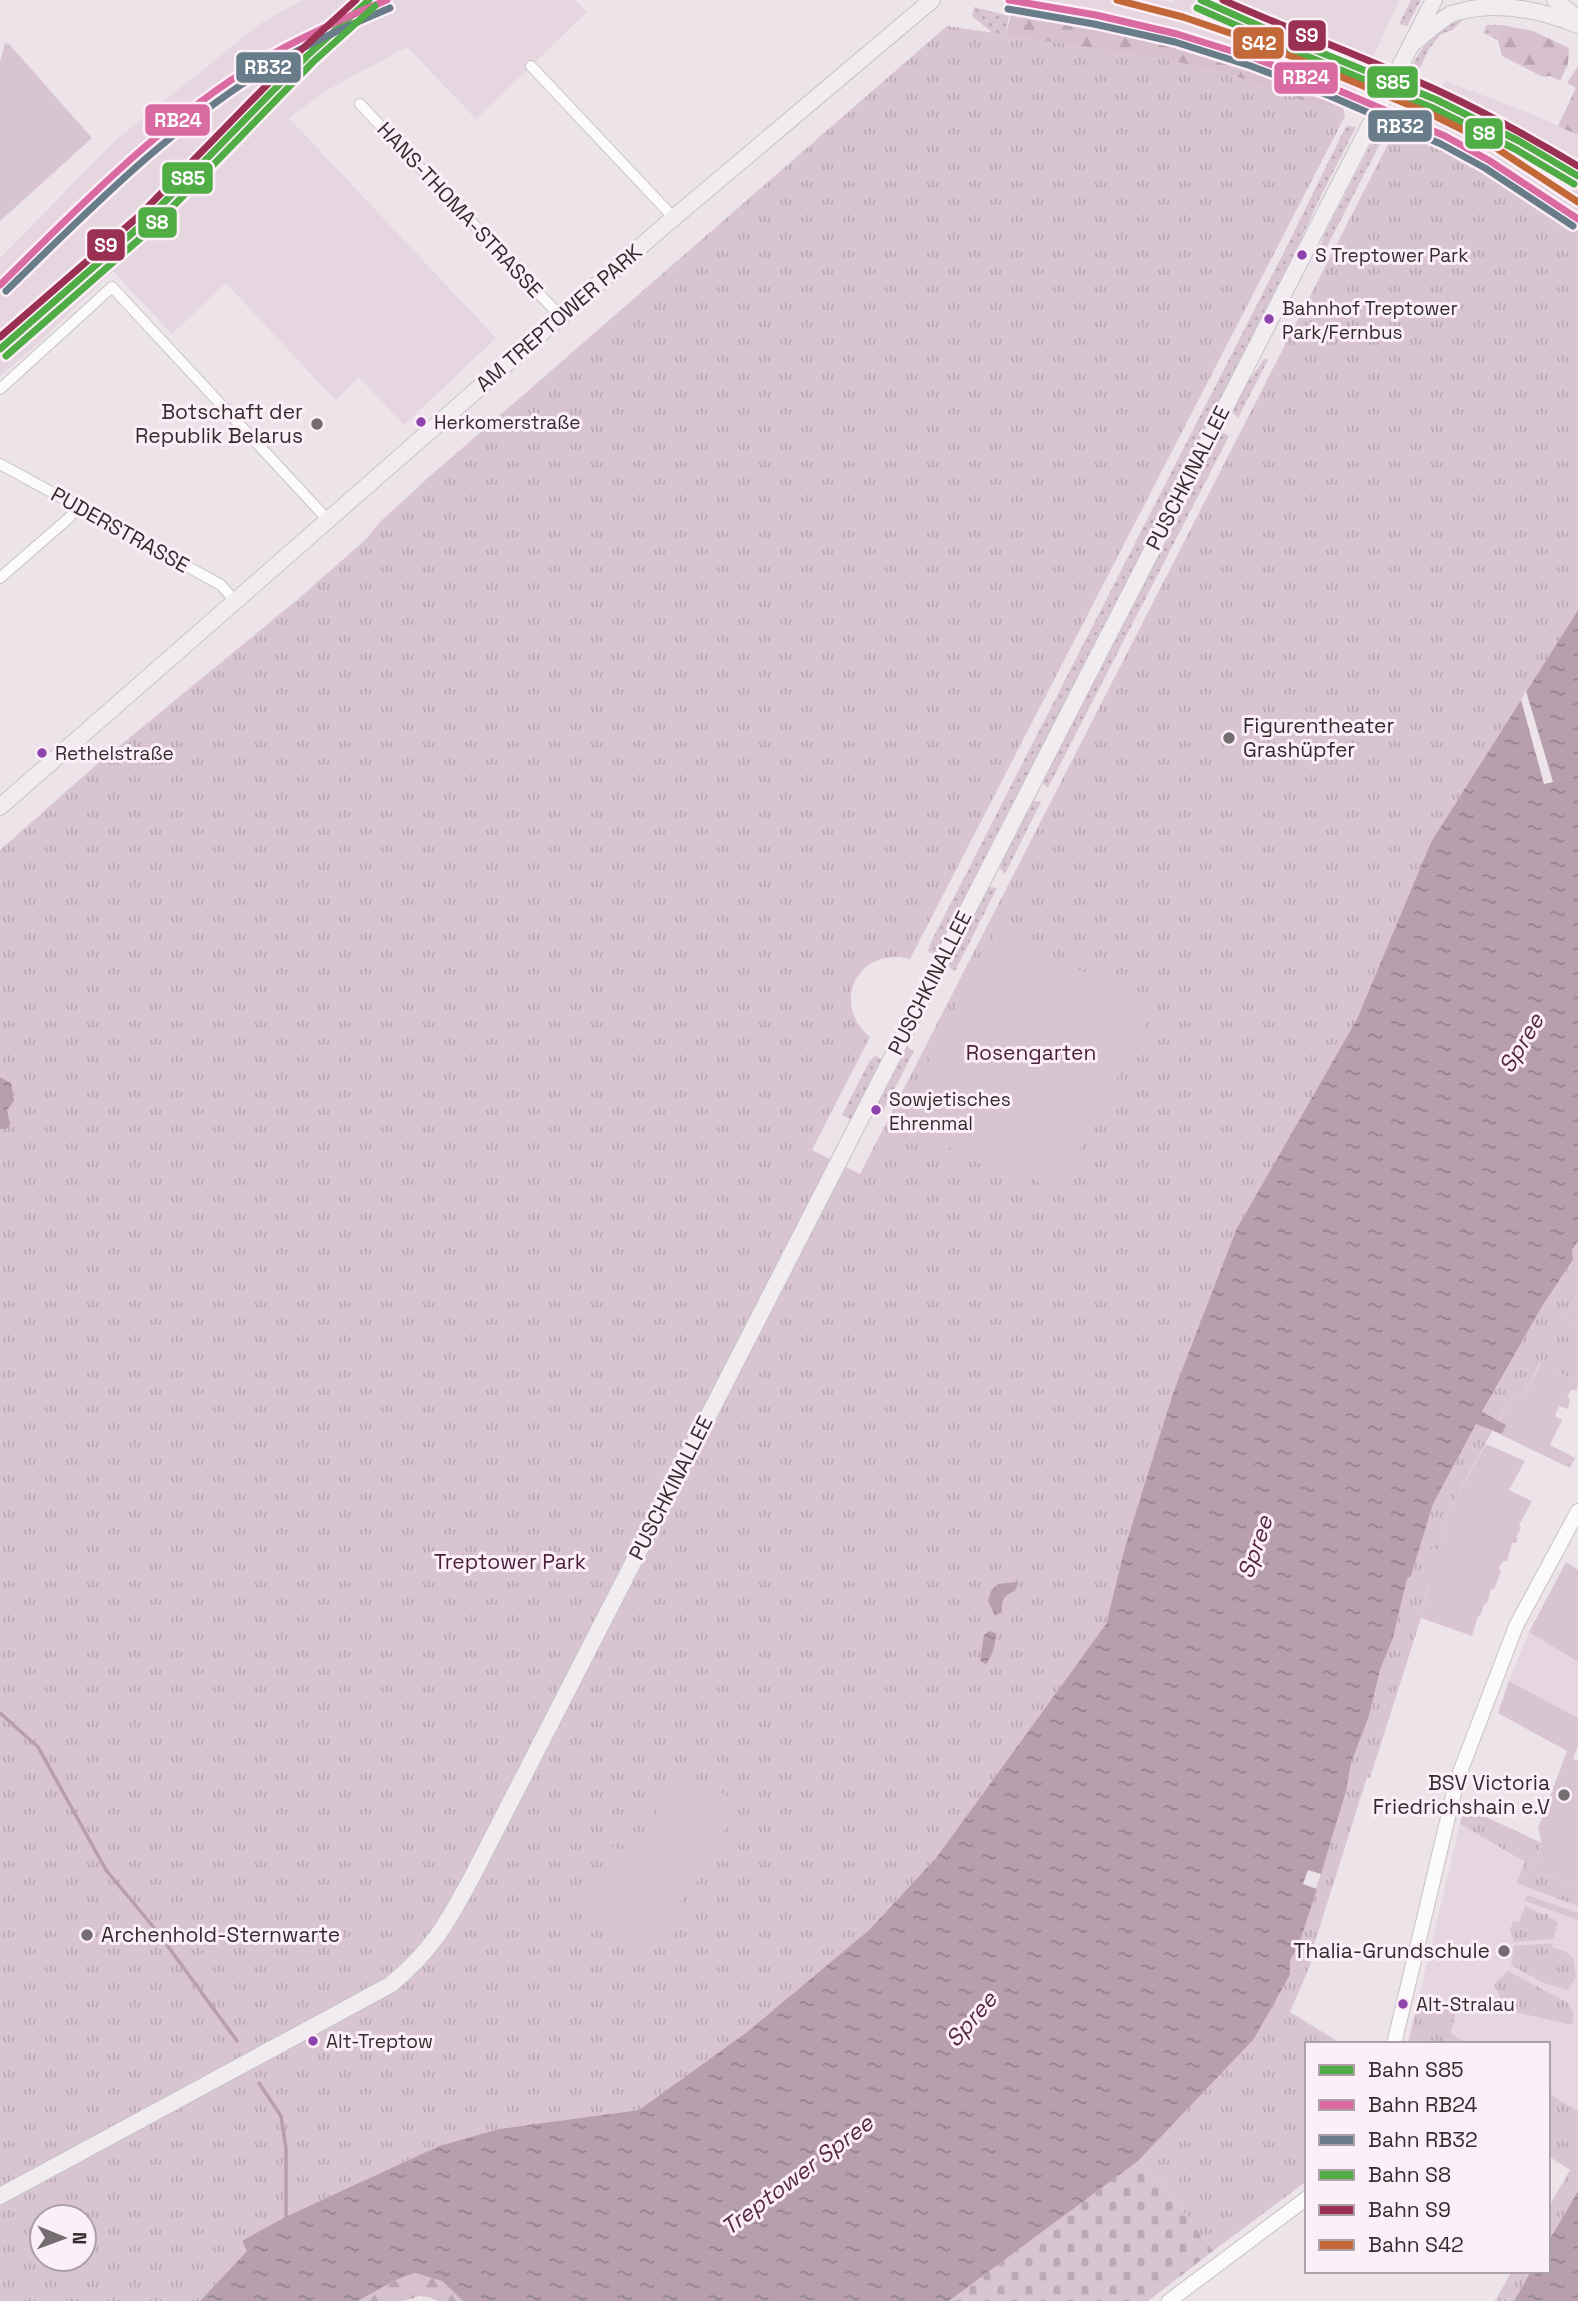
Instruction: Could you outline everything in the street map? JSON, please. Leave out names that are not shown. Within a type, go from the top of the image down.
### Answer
[{"type":"main road","name":"AM TREPTOWER PARK","points":[[0,807],[674,218],[932,0]]},
{"type":"main road","name":"PUSCHKINALLEE","points":[[0,2196],[390,1985],[425,1953],[450,1918],[1434,0]]},
{"type":"main road","points":[[1555,0],[1578,19]]},
{"type":"main road","name":"PUSCHKINALLEE","points":[[1409,47],[1453,13],[1480,5],[1523,5],[1578,25]]},
{"type":"street","points":[[531,66],[674,218]]},
{"type":"street","name":"HANS-THOMA-STRASSE","points":[[360,104],[561,317]]},
{"type":"street","points":[[0,389],[112,287],[328,520]]},
{"type":"street","name":"PUDERSTRASSE","points":[[0,464],[221,585],[235,601]]},
{"type":"street","points":[[0,578],[70,517],[76,507]]},
{"type":"street","points":[[1394,2042],[1457,1780],[1516,1626],[1578,1511]]},
{"type":"street","points":[[1169,2301],[1305,2199]]},
{"type":"shaded area","points":[[303,0],[575,0],[587,12],[476,119],[407,47],[329,89],[289,118],[496,338],[404,425],[359,377],[335,400],[226,283],[172,334],[113,271],[0,376],[0,258],[117,139],[261,23]]},
{"type":"shaded area","points":[[1017,0],[1159,0],[1178,3],[1173,0],[1399,0],[1353,102],[1177,39],[1013,6]]},
{"type":"shaded area","points":[[1445,81],[1535,115],[1578,135],[1578,225],[1468,155],[1423,132]]},
{"type":"shaded area","points":[[1529,1632],[1578,1662],[1578,1718],[1509,1681]]},
{"type":"shaded area","name":"Thalia-Grundschule","points":[[1460,1824],[1525,1862],[1516,1883],[1578,1906],[1578,2111],[1550,2094],[1550,2042],[1464,2042],[1451,2034],[1419,1997]]},
{"type":"green space","points":[[1411,0],[1421,0],[1407,26],[1399,24]]},
{"type":"green space","points":[[1013,6],[1177,39],[1343,99],[1337,105],[1322,107],[1004,42]]},
{"type":"green space","points":[[974,7],[1009,16],[1004,42],[972,16]]},
{"type":"green space","points":[[1469,14],[1452,30],[1441,34],[1429,49],[1419,70],[1411,67],[1435,35]]},
{"type":"green space","points":[[1487,25],[1502,25],[1498,40],[1483,33]]},
{"type":"green space","points":[[1502,25],[1533,31],[1569,48],[1568,64],[1560,81],[1550,76],[1543,77],[1502,56],[1498,40]]},
{"type":"green space","name":"Treptower Park","points":[[947,26],[1161,58],[1227,73],[1322,107],[1337,105],[1343,99],[1347,100],[1343,108],[1345,116],[910,959],[892,957],[876,961],[864,969],[856,980],[851,994],[852,1009],[858,1023],[870,1037],[812,1150],[860,1174],[1389,142],[1404,124],[1468,156],[1578,225],[1578,610],[1431,842],[1357,1019],[1236,1230],[1173,1393],[1125,1547],[1106,1624],[936,1858],[869,1930],[747,2032],[639,2110],[499,2129],[439,2146],[285,2217],[242,2242],[248,2250],[200,2301],[0,2301],[0,850],[95,766],[297,600],[365,540],[381,521]]},
{"type":"green space","points":[[5,43],[9,44],[92,138],[0,221],[0,62]]},
{"type":"green space","points":[[1578,66],[1578,135],[1558,126],[1576,88],[1567,83]]},
{"type":"green space","points":[[1346,126],[1356,127],[1295,252],[935,955],[928,951],[932,940]]},
{"type":"green space","points":[[1375,136],[1381,142],[1321,258],[1318,255],[1323,237]]},
{"type":"green space","points":[[1265,358],[1268,360],[1238,418],[1232,412],[1245,386]]},
{"type":"green space","points":[[1222,432],[1229,436],[1048,788],[1042,782]]},
{"type":"green space","points":[[1033,801],[1041,802],[1005,874],[999,867]]},
{"type":"green space","points":[[989,887],[997,888],[955,971],[948,967]]},
{"type":"green space","name":"Rosengarten","points":[[999,927],[1154,1009],[1080,1148],[1053,1191],[1012,1167],[1006,1177],[897,1121]]},
{"type":"green space","points":[[907,1047],[914,1051],[880,1117],[873,1113]]},
{"type":"green space","points":[[875,1056],[882,1059],[851,1120],[842,1115],[869,1062]]},
{"type":"green space","points":[[1578,1241],[1578,1293],[1564,1319],[1578,1326],[1578,1382],[1540,1363],[1521,1399],[1512,1395],[1449,1510],[1438,1551],[1433,1548],[1423,1581],[1428,1582],[1421,1618],[1370,1778],[1367,1777],[1309,1961],[1311,1963],[1290,2012],[1339,2042],[1305,2042],[1305,2182],[1213,2251],[1166,2188],[1138,2161],[1254,2039],[1290,1975],[1290,1961],[1297,1950],[1337,1821],[1351,1763],[1369,1716],[1380,1670],[1393,1638],[1407,1579],[1411,1576],[1433,1504],[1541,1308],[1573,1261],[1572,1250]]},
{"type":"green space","points":[[1578,1293],[1578,1326],[1564,1319]]},
{"type":"green space","points":[[1541,1363],[1578,1382],[1577,1390],[1571,1390],[1567,1397],[1570,1399],[1568,1409],[1559,1406],[1555,1416],[1562,1420],[1550,1445],[1575,1458],[1570,1468],[1493,1431],[1512,1395],[1521,1399]]},
{"type":"green space","points":[[1486,1444],[1525,1461],[1509,1490],[1532,1501],[1519,1525],[1521,1528],[1516,1537],[1518,1539],[1516,1543],[1512,1543],[1507,1561],[1503,1561],[1499,1568],[1501,1572],[1494,1589],[1491,1589],[1487,1604],[1485,1603],[1478,1616],[1472,1636],[1421,1618],[1428,1583],[1422,1581],[1432,1548],[1438,1550],[1449,1510]]},
{"type":"green space","points":[[1566,1562],[1578,1570],[1578,1662],[1529,1632]]},
{"type":"green space","name":"BSV Victoria Friedrichshain e.V","points":[[1509,1681],[1578,1718],[1578,1745],[1573,1759],[1578,1761],[1578,1887],[1532,1870],[1542,1844],[1538,1828],[1567,1751],[1498,1713]]},
{"type":"green space","points":[[678,1778],[738,1800],[702,1875],[641,1951],[573,1909],[609,1861],[607,1855],[613,1846],[630,1856]]},
{"type":"green space","points":[[1464,1807],[1542,1843],[1532,1870],[1578,1887],[1578,1906],[1516,1883],[1525,1862],[1460,1824]]},
{"type":"green space","points":[[1527,1895],[1578,1913],[1578,1920],[1525,1901]]},
{"type":"green space","points":[[1525,1906],[1544,1915],[1546,1913],[1558,1922],[1553,1939],[1514,1942],[1510,1930],[1513,1921],[1519,1922]]},
{"type":"green space","points":[[1553,1943],[1552,1947],[1573,1958],[1576,1977],[1568,1990],[1543,1983],[1511,1965],[1514,1946]]},
{"type":"green space","points":[[1508,1971],[1568,2003],[1574,2014],[1572,2025],[1506,2010],[1494,1984]]},
{"type":"green space","points":[[1419,1997],[1457,2006],[1451,2033],[1464,2042],[1408,2042]]},
{"type":"green space","points":[[1550,2094],[1578,2111],[1578,2191],[1550,2239],[1550,2205],[1570,2170],[1550,2157]]},
{"type":"green space","points":[[1138,2161],[1166,2188],[1213,2251],[1148,2301],[949,2301]]},
{"type":"green space","points":[[415,2273],[442,2281],[463,2301],[437,2301],[419,2296],[405,2301],[358,2301],[396,2280]]},
{"type":"green space","points":[[1511,2273],[1530,2273],[1514,2301],[1495,2301]]},
{"type":"water","points":[[1578,610],[1578,1241],[1572,1250],[1573,1260],[1541,1308],[1482,1412],[1506,1425],[1502,1434],[1476,1424],[1433,1504],[1411,1576],[1407,1579],[1393,1638],[1380,1670],[1369,1716],[1351,1763],[1346,1791],[1321,1874],[1308,1870],[1303,1884],[1317,1889],[1297,1950],[1291,1959],[1290,1975],[1254,2039],[1138,2161],[949,2301],[463,2301],[442,2281],[415,2273],[358,2301],[200,2301],[247,2251],[242,2241],[285,2217],[439,2146],[499,2129],[639,2110],[747,2032],[869,1930],[936,1858],[1106,1624],[1125,1547],[1173,1393],[1236,1230],[1357,1019],[1431,842]]},
{"type":"water","points":[[0,1077],[11,1083],[14,1101],[7,1110],[10,1124],[6,1129],[0,1129]]},
{"type":"water","points":[[1018,1582],[1015,1591],[1004,1598],[1002,1612],[995,1616],[988,1601],[991,1591],[998,1584]]},
{"type":"water","points":[[989,1631],[995,1633],[995,1642],[986,1664],[980,1661],[984,1635]]},
{"type":"water","points":[[1578,2191],[1578,2301],[1514,2301],[1530,2273],[1550,2273],[1550,2239]]},
{"type":"pier","points":[[1526,691],[1553,782],[1544,784],[1521,700]]},
{"type":"waterway","points":[[0,1713],[38,1747],[106,1870],[156,1930],[237,2041]]},
{"type":"waterway","points":[[259,2083],[281,2116],[286,2148],[286,2220]]},
{"type":"rail line","name":"S9","points":[[0,337],[139,216],[301,50],[356,0]]},
{"type":"rail line","name":"S85","points":[[0,349],[145,222],[307,56],[369,0]]},
{"type":"rail line","name":"RB24","points":[[0,285],[130,160],[201,102],[276,52],[387,0]]},
{"type":"rail line","name":"RB24","points":[[1009,0],[1096,15],[1177,34],[1254,58],[1333,88],[1445,136],[1490,161],[1578,219]]},
{"type":"rail line","name":"S42","points":[[1117,0],[1183,17],[1259,43],[1431,114],[1487,142],[1578,202]]},
{"type":"rail line","name":"S85","points":[[1201,0],[1437,100],[1519,141],[1578,176]]},
{"type":"rail line","name":"S9","points":[[1223,0],[1441,92],[1578,166]]},
{"type":"rail line","name":"S8","points":[[6,356],[151,229],[313,62],[375,6]]},
{"type":"rail line","name":"RB32","points":[[6,291],[136,167],[205,111],[293,53],[390,8]]},
{"type":"rail line","name":"S8","points":[[1197,8],[1433,108],[1515,149],[1574,184]]},
{"type":"rail line","name":"RB32","points":[[1008,9],[1175,42],[1251,66],[1330,96],[1441,144],[1485,168],[1573,226]]},
{"type":"place","name":"S Treptower Park","points":[[1302,255]]},
{"type":"place","name":"Bahnhof Treptower Park/Fernbus","points":[[1269,319]]},
{"type":"place","name":"Herkomerstraße","points":[[421,422]]},
{"type":"place","name":"Botschaft der Republik Belarus","points":[[317,424]]},
{"type":"place","name":"Figurentheater Grashüpfer","points":[[1229,738]]},
{"type":"place","name":"Rethelstraße","points":[[42,753]]},
{"type":"place","name":"Sowjetisches Ehrenmal","points":[[876,1110]]},
{"type":"place","name":"BSV Victoria Friedrichshain e.V","points":[[1564,1795]]},
{"type":"place","name":"Archenhold-Sternwarte","points":[[87,1935]]},
{"type":"place","name":"Thalia-Grundschule","points":[[1504,1951]]},
{"type":"place","name":"Alt-Stralau","points":[[1403,2004]]},
{"type":"place","name":"Alt-Treptow","points":[[313,2041]]},
{"type":"water label","name":"Spree","points":[[1521,1043]]},
{"type":"water label","name":"Spree","points":[[1255,1547]]},
{"type":"water label","name":"Spree","points":[[971,2019]]},
{"type":"water label","name":"Treptower Spree","points":[[797,2175]]}]
